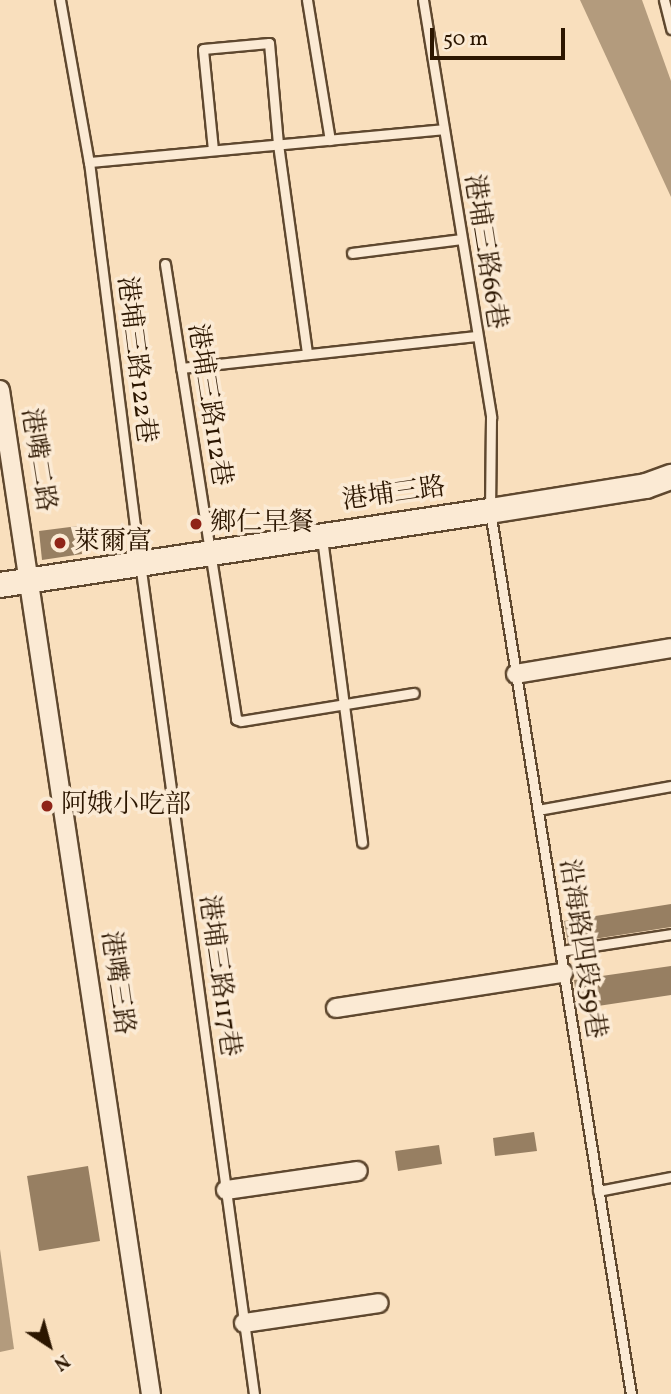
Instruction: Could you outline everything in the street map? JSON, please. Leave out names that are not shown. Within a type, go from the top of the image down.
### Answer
[{"type":"street","name":"港嘴二路","points":[[0,390],[29,580]]},
{"type":"street","name":"港埔三路","points":[[0,585],[646,486],[671,477]]},
{"type":"street","name":"港嘴三路","points":[[29,580],[151,1394]]},
{"type":"street","points":[[516,674],[671,648]]},
{"type":"street","points":[[336,1008],[564,973]]},
{"type":"street","points":[[226,1190],[358,1171]]},
{"type":"street","points":[[244,1323],[379,1303]]},
{"type":"lane","name":"港埔三路122巷","points":[[60,0],[89,162],[140,563]]},
{"type":"lane","points":[[307,0],[330,140]]},
{"type":"lane","name":"港埔三路66巷","points":[[423,0],[491,417],[490,511]]},
{"type":"lane","points":[[664,0],[671,29]]},
{"type":"lane","points":[[213,150],[203,49],[269,43],[278,145],[307,354]]},
{"type":"lane","points":[[89,162],[443,130]]},
{"type":"lane","points":[[352,253],[461,239]]},
{"type":"lane","name":"港埔三路112巷","points":[[165,264],[236,719],[241,721],[344,705]]},
{"type":"lane","points":[[181,368],[477,336]]},
{"type":"lane","name":"沿海路四段59巷","points":[[490,511],[631,1394]]},
{"type":"lane","points":[[322,536],[362,842]]},
{"type":"lane","name":"港埔三路117巷","points":[[140,563],[254,1394]]},
{"type":"lane","points":[[344,705],[414,694]]},
{"type":"lane","points":[[538,810],[671,786]]},
{"type":"lane","points":[[560,951],[671,934]]},
{"type":"lane","points":[[598,1191],[671,1177]]},
{"type":"shaded area","points":[[580,0],[642,0],[671,81],[671,197]]},
{"type":"shaded area","points":[[0,1249],[14,1349],[0,1352]]},
{"type":"building","name":"萊爾富","points":[[78,526],[82,554],[42,560],[39,531]]},
{"type":"building","points":[[671,904],[671,927],[568,943],[564,921]]},
{"type":"building","points":[[671,966],[671,995],[578,1009],[574,980]]},
{"type":"building","points":[[534,1132],[537,1151],[495,1156],[493,1138]]},
{"type":"building","points":[[439,1145],[442,1164],[398,1171],[395,1151]]},
{"type":"building","points":[[88,1166],[100,1241],[39,1251],[27,1176]]},
{"type":"place","name":"鄉仁早餐","points":[[196,524]]},
{"type":"place","name":"萊爾富","points":[[60,543]]},
{"type":"place","name":"阿娥小吃部","points":[[47,806]]}]
